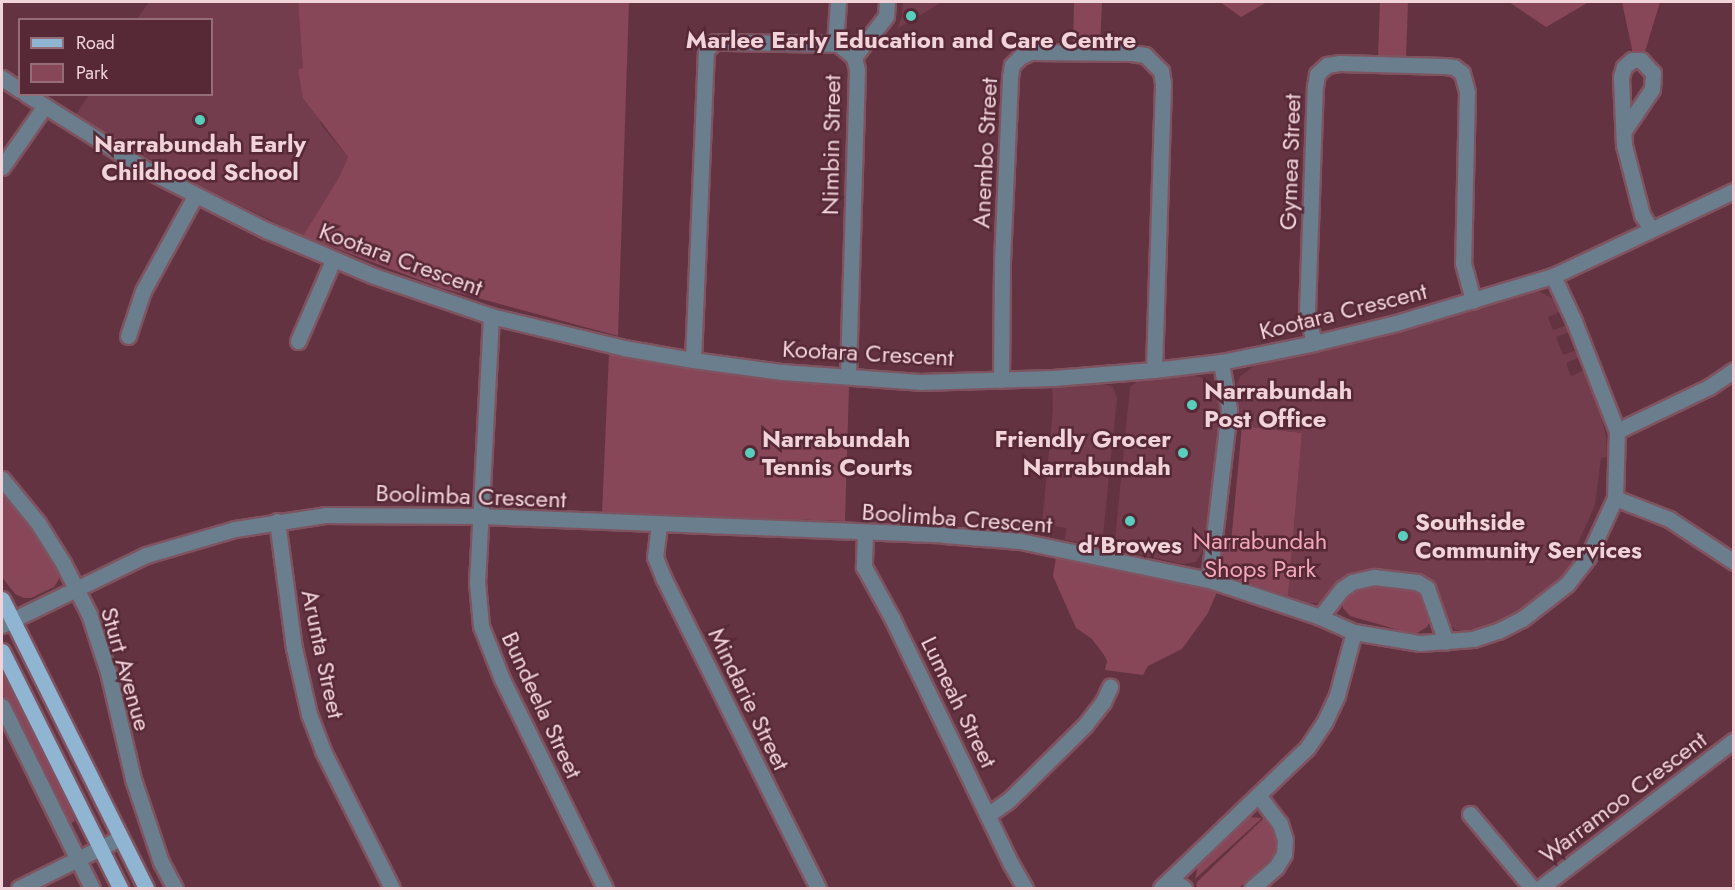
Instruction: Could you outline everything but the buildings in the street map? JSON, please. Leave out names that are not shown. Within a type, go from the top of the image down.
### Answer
[{"type":"main road","points":[[2,599],[7,623],[146,888]]},
{"type":"main road","points":[[2,651],[120,888]]},
{"type":"street","points":[[835,44],[838,2]]},
{"type":"street","points":[[854,57],[886,16],[886,2]]},
{"type":"street","name":"Nimbin Street","points":[[693,360],[706,50],[715,42],[835,44],[846,48],[854,57],[857,70],[848,376]]},
{"type":"street","name":"Anembo Street","points":[[1001,380],[1002,261],[1010,77],[1012,65],[1020,57],[1030,52],[1145,55],[1161,71],[1163,84],[1154,370]]},
{"type":"street","name":"Gymea Street","points":[[1314,343],[1307,312],[1315,87],[1317,75],[1327,65],[1339,63],[1444,66],[1454,67],[1462,73],[1467,92],[1462,263],[1473,301]]},
{"type":"street","points":[[2,78],[18,89]]},
{"type":"street","name":"Kootara Crescent","points":[[29,96],[195,196],[333,260],[491,316],[624,348],[693,360],[782,372],[920,382],[1001,380],[1154,370],[1221,362],[1314,343],[1473,301],[1553,276],[1734,191]]},
{"type":"street","points":[[2,167],[44,107]]},
{"type":"street","points":[[1625,129],[1628,166],[1642,215],[1651,229]]},
{"type":"street","points":[[128,336],[143,291],[195,196]]},
{"type":"street","points":[[298,341],[333,260]]},
{"type":"street","name":"Boolimba Crescent","points":[[7,623],[146,555],[191,540],[277,521],[326,515],[481,516],[945,535],[1020,541],[1209,580],[1320,617],[1354,632],[1420,643],[1473,639],[1498,631],[1531,612],[1567,584],[1588,557],[1616,498],[1617,431],[1574,321],[1553,276]]},
{"type":"street","name":"Bundeela Street","points":[[491,316],[477,582],[481,626],[502,679],[605,888]]},
{"type":"street","points":[[1209,580],[1229,409],[1221,362]]},
{"type":"street","points":[[1617,431],[1709,387],[1734,370]]},
{"type":"street","name":"Sturt Avenue","points":[[2,479],[38,523],[89,614],[108,672],[133,779],[161,862],[175,888]]},
{"type":"street","points":[[1616,498],[1669,519],[1734,562]]},
{"type":"street","name":"Arunta Street","points":[[277,521],[294,648],[309,714],[323,751],[392,888]]},
{"type":"street","name":"Mindarie Street","points":[[659,525],[655,557],[664,579],[819,888]]},
{"type":"street","name":"Lumeah Street","points":[[865,533],[864,567],[892,618],[989,814],[1022,887]]},
{"type":"street","points":[[1320,617],[1342,589],[1352,582],[1374,578],[1417,582],[1426,588],[1446,642]]},
{"type":"street","points":[[1166,884],[1307,748],[1325,721],[1337,695],[1354,632]]},
{"type":"street","points":[[989,814],[1009,800],[1085,725],[1103,702],[1110,687]]},
{"type":"street","points":[[2,706],[92,888]]},
{"type":"street","name":"Warramoo Crescent","points":[[1540,888],[1734,740]]},
{"type":"street","points":[[1252,888],[1276,867],[1284,854],[1285,847],[1280,825],[1258,795]]},
{"type":"street","points":[[1470,814],[1532,888]]},
{"type":"street","points":[[19,888],[120,838]]},
{"type":"street","points":[[1166,884],[1184,888]]},
{"type":"shaded area","name":"Narrabundah Early Childhood School","points":[[149,2],[298,2],[303,68],[298,69],[322,126],[348,157],[339,177],[303,236],[176,174],[75,116],[88,96],[213,96],[213,18],[138,18]]},
{"type":"shaded area","name":"Marlee Early Education and Care Centre","points":[[903,2],[942,2],[897,29],[902,17]]},
{"type":"shaded area","points":[[1538,291],[1552,298],[1562,311],[1548,317],[1553,330],[1568,325],[1570,332],[1556,337],[1563,355],[1577,350],[1580,357],[1566,363],[1571,376],[1585,370],[1598,404],[1606,436],[1607,457],[1601,458],[1595,505],[1575,550],[1580,554],[1570,568],[1545,594],[1517,613],[1493,624],[1464,631],[1456,630],[1447,623],[1439,598],[1431,583],[1372,570],[1357,572],[1345,578],[1319,603],[1308,603],[1288,596],[1302,433],[1242,426],[1243,418],[1232,417],[1235,388],[1240,377],[1255,365],[1372,338],[1523,293]]},
{"type":"shaded area","points":[[1189,375],[1200,377],[1212,384],[1217,392],[1220,406],[1205,546],[1196,562],[1183,564],[1125,551],[1119,548],[1115,541],[1130,387],[1139,380]]},
{"type":"shaded area","points":[[1105,384],[1113,387],[1117,398],[1103,535],[1099,542],[1089,544],[1065,540],[1066,528],[1042,524],[1053,410],[1052,388]]},
{"type":"green space","points":[[298,2],[629,2],[618,336],[441,288],[303,236],[339,177],[348,157],[303,98],[298,69],[303,68]]},
{"type":"green space","points":[[1074,2],[1102,2],[1100,47],[1073,45]]},
{"type":"green space","points":[[1220,2],[1267,2],[1241,17]]},
{"type":"green space","points":[[1380,2],[1408,2],[1406,57],[1378,57]]},
{"type":"green space","points":[[1509,2],[1589,2],[1546,27]]},
{"type":"green space","points":[[1622,2],[1660,2],[1644,55],[1633,54]]},
{"type":"green space","points":[[609,353],[715,372],[849,387],[845,521],[602,513]]},
{"type":"green space","name":"Narrabundah Shops Park","points":[[1242,426],[1302,433],[1288,596],[1236,579],[1225,570],[1221,562],[1220,542],[1231,543]]},
{"type":"green space","points":[[2,489],[34,529],[59,569],[59,579],[54,587],[31,598],[15,594],[2,577]]},
{"type":"green space","points":[[1056,557],[1123,569],[1217,592],[1208,613],[1182,649],[1148,666],[1143,675],[1105,670],[1107,661],[1104,655],[1092,639],[1076,628],[1053,576]]},
{"type":"green space","points":[[1363,582],[1410,586],[1421,592],[1431,619],[1427,627],[1417,633],[1409,633],[1350,616],[1343,608],[1343,597]]},
{"type":"green space","points":[[2,669],[67,801],[75,821],[70,824],[54,798],[2,693]]},
{"type":"green space","points":[[1250,817],[1262,818],[1195,879],[1199,862],[1241,822]]},
{"type":"green space","points":[[1264,818],[1272,823],[1279,844],[1271,858],[1239,888],[1198,888],[1196,885],[1198,881]]},
{"type":"place","name":"Marlee Early Education and Care Centre","points":[[911,16]]},
{"type":"place","name":"Narrabundah Early Childhood School","points":[[200,120]]},
{"type":"place","name":"Narrabundah Post Office","points":[[1192,405]]},
{"type":"place","name":"Narrabundah Tennis Courts","points":[[750,453]]},
{"type":"place","name":"Friendly Grocer Narrabundah","points":[[1183,453]]},
{"type":"place","name":"d'Browes","points":[[1130,521]]},
{"type":"place","name":"Southside Community Services","points":[[1403,536]]}]
